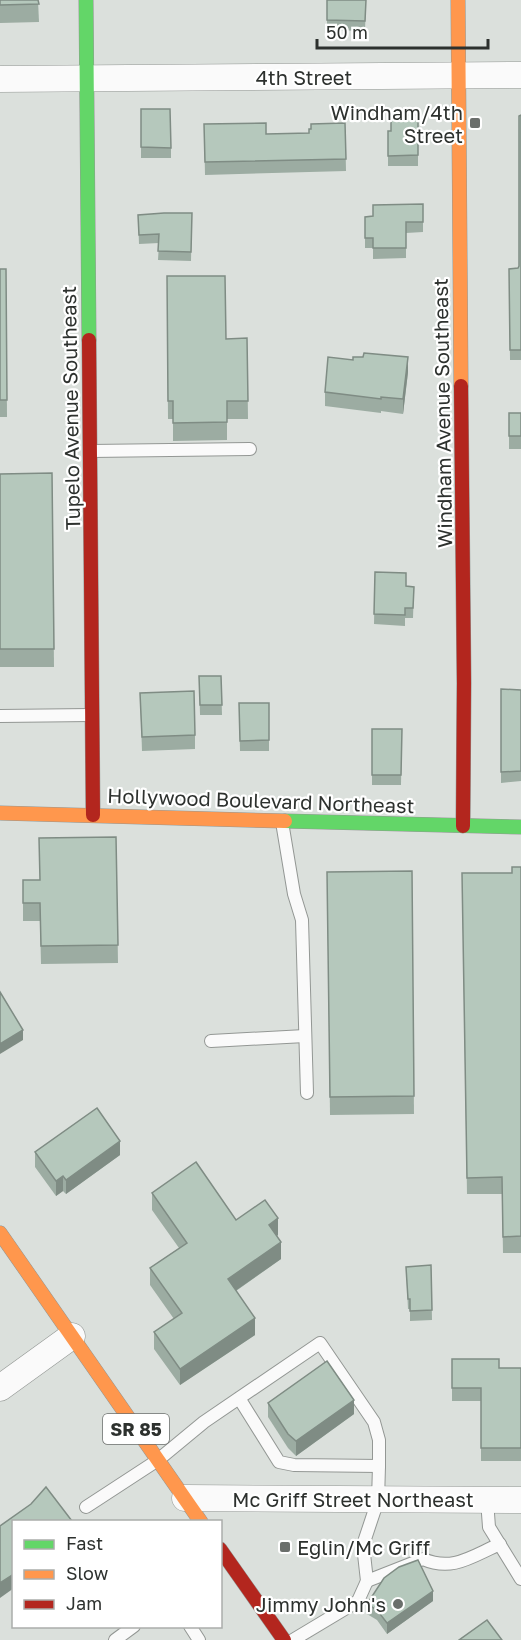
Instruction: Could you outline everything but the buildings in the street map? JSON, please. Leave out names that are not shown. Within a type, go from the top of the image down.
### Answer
[{"type":"main road","name":"Tupelo Avenue Southeast","points":[[86,0],[93,815]]},
{"type":"main road","name":"Windham Avenue Southeast","points":[[458,0],[464,826]]},
{"type":"main road","name":"Hollywood Boulevard Northeast","points":[[0,813],[521,827]]},
{"type":"main road","name":"SR 85","points":[[0,1233],[200,1520]]},
{"type":"main road","points":[[222,1556],[281,1636]]},
{"type":"street","name":"4th Street","points":[[0,80],[521,75]]},
{"type":"street","points":[[0,1388],[72,1336]]},
{"type":"street","name":"Mc Griff Street Northeast","points":[[184,1498],[521,1500]]},
{"type":"lane","points":[[90,451],[250,448]]},
{"type":"lane","points":[[0,716],[92,715]]},
{"type":"lane","points":[[282,821],[294,894],[302,920],[306,1093]]},
{"type":"lane","points":[[211,1041],[305,1036]]},
{"type":"lane","points":[[86,1507],[158,1460],[204,1422],[321,1343],[374,1422],[379,1440],[378,1500],[363,1545],[368,1581],[358,1601],[293,1640]]},
{"type":"lane","points":[[239,1398],[279,1462],[294,1466],[379,1466]]},
{"type":"lane","points":[[487,1500],[489,1527],[521,1579]]},
{"type":"lane","points":[[368,1581],[423,1559],[436,1564],[454,1565],[500,1544]]},
{"type":"lane","points":[[115,1640],[131,1628]]},
{"type":"lane","points":[[266,1640],[281,1636]]},
{"type":"traffic: fast","points":[[86,0],[89,340]]},
{"type":"traffic: fast","points":[[285,821],[521,827]]},
{"type":"traffic: slow","points":[[458,0],[461,386]]},
{"type":"traffic: slow","points":[[0,813],[285,821]]},
{"type":"traffic: slow","points":[[0,1233],[200,1520]]},
{"type":"traffic: jam","points":[[89,340],[93,815]]},
{"type":"traffic: jam","points":[[461,386],[463,826]]},
{"type":"traffic: jam","points":[[222,1552],[284,1640]]},
{"type":"place","name":"Windham/4th Street","points":[[475,123]]},
{"type":"place","name":"Eglin/Mc Griff","points":[[285,1547]]},
{"type":"place","name":"Jimmy John's","points":[[398,1604]]}]
